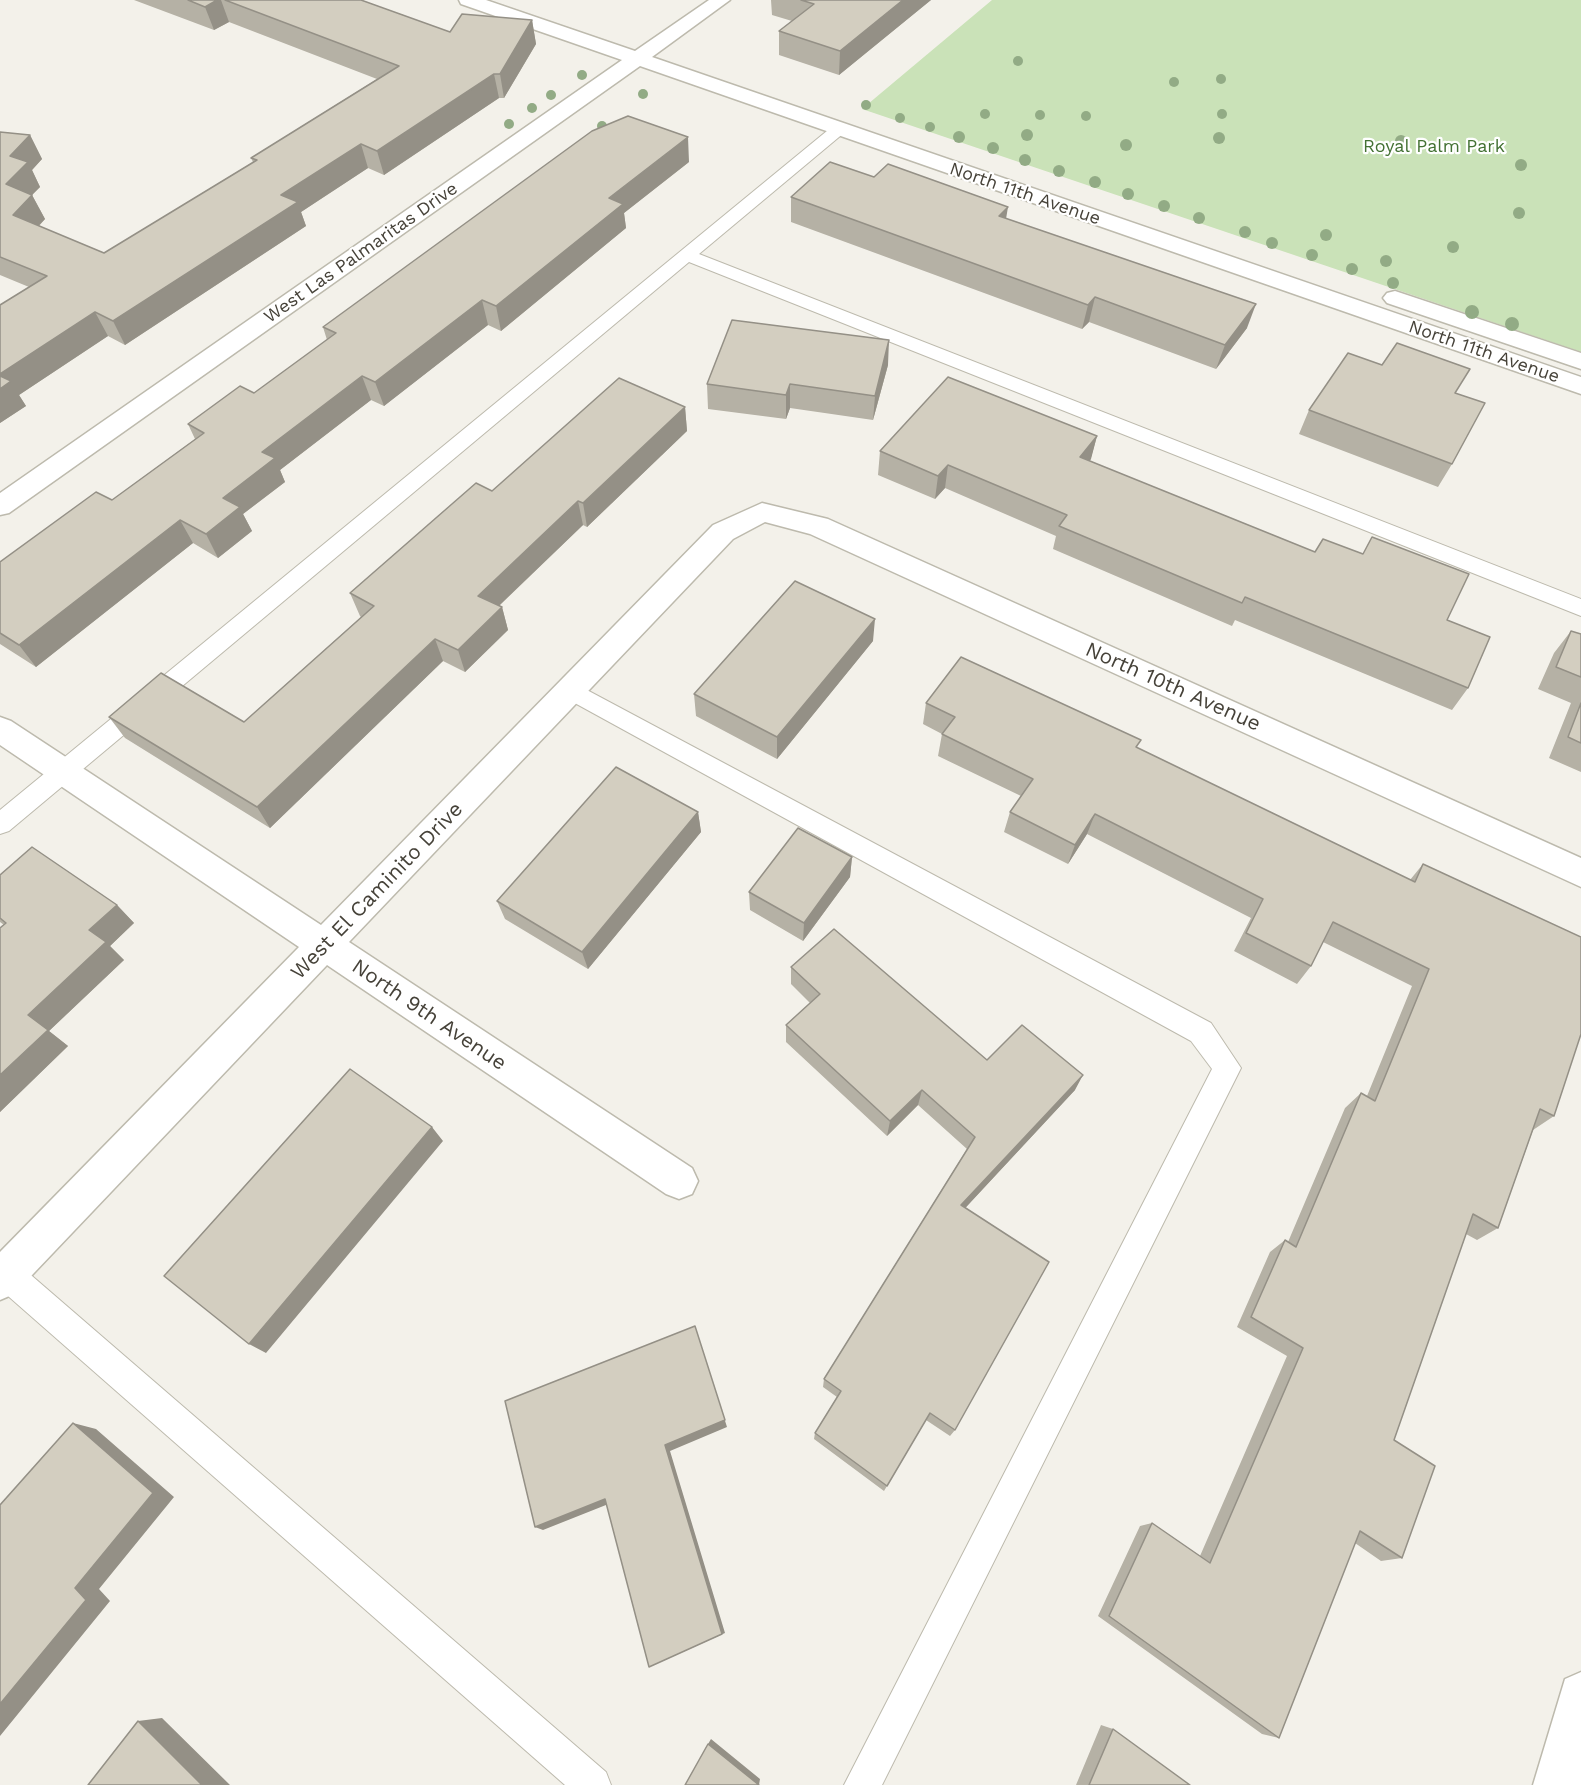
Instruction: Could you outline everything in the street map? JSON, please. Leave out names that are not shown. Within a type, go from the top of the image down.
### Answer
[{"type":"street","name":"North 11th Avenue","points":[[468,0],[1581,386]]},
{"type":"street","name":"North 11th Avenue","points":[[521,0],[1042,177]]},
{"type":"street","name":"West Las Palmaritas Drive","points":[[0,506],[721,0]]},
{"type":"street","name":"North 11th Avenue","points":[[1379,292],[1581,361]]},
{"type":"street","name":"West El Caminito Drive","points":[[3,1277],[723,532],[762,512]]},
{"type":"street","name":"North 10th Avenue","points":[[762,512],[818,526],[1581,873]]},
{"type":"street","name":"North 9th Avenue","points":[[0,729],[679,1181]]},
{"type":"street","points":[[1557,1785],[1581,1695]]},
{"type":"lane","points":[[0,824],[838,129]]},
{"type":"lane","points":[[687,255],[1581,608]]},
{"type":"lane","points":[[570,690],[1201,1032],[1227,1068],[862,1785]]},
{"type":"lane","points":[[3,1277],[593,1785]]},
{"type":"green space","name":"Royal Palm Park","points":[[992,0],[1581,0],[1581,352],[862,109]]},
{"type":"building","points":[[188,0],[217,0],[205,7]]},
{"type":"building","points":[[225,0],[361,0],[450,32],[462,14],[532,20],[500,74],[494,74],[377,151],[361,144],[281,195],[298,202],[113,321],[95,312],[0,374],[0,305],[47,276],[0,257],[0,132],[30,135],[10,156],[28,162],[6,184],[32,195],[13,215],[104,253],[257,160],[251,158],[399,66]]},
{"type":"building","points":[[801,0],[903,0],[840,51],[779,31],[814,4]]},
{"type":"building","points":[[628,116],[688,137],[609,198],[623,204],[496,306],[482,300],[375,382],[362,376],[262,452],[275,458],[223,498],[240,507],[206,534],[180,520],[19,645],[0,633],[0,562],[96,492],[112,500],[204,433],[188,424],[240,386],[254,393],[336,333],[323,327],[592,131]]},
{"type":"building","points":[[830,162],[874,177],[888,164],[1008,207],[999,216],[1256,304],[1225,345],[1095,297],[1088,305],[791,197]]},
{"type":"building","points":[[732,320],[889,340],[875,396],[790,384],[786,395],[707,384]]},
{"type":"building","points":[[1397,343],[1470,369],[1455,393],[1485,403],[1452,464],[1309,410],[1348,353],[1382,365]]},
{"type":"building","points":[[0,376],[11,381],[0,389]]},
{"type":"building","points":[[948,377],[1097,436],[1080,457],[1315,552],[1323,539],[1363,554],[1372,537],[1469,574],[1447,620],[1490,637],[1468,688],[1245,597],[1242,603],[1059,526],[1067,515],[948,465],[938,476],[880,451]]},
{"type":"building","points":[[619,378],[685,407],[583,503],[578,501],[478,596],[502,607],[458,650],[435,639],[257,807],[109,717],[161,673],[244,722],[374,606],[350,593],[476,483],[492,491]]},
{"type":"building","points":[[795,581],[875,619],[777,737],[694,694]]},
{"type":"building","points":[[1571,631],[1581,634],[1581,677],[1556,667]]},
{"type":"building","points":[[961,657],[1141,740],[1136,747],[1415,882],[1423,864],[1581,937],[1581,1034],[1554,1116],[1540,1109],[1498,1228],[1473,1214],[1394,1440],[1435,1466],[1402,1558],[1360,1531],[1279,1738],[1109,1616],[1152,1523],[1210,1563],[1303,1348],[1251,1317],[1285,1240],[1296,1247],[1361,1093],[1375,1101],[1429,969],[1333,922],[1311,966],[1246,933],[1263,899],[1095,814],[1075,845],[1010,812],[1033,779],[942,734],[955,717],[926,703]]},
{"type":"building","points":[[1581,703],[1581,743],[1568,737]]},
{"type":"building","points":[[616,767],[698,812],[582,952],[497,901]]},
{"type":"building","points":[[798,828],[852,857],[804,923],[749,892]]},
{"type":"building","points":[[32,847],[117,905],[89,930],[106,942],[28,1015],[48,1030],[0,1075],[0,928],[6,923],[0,918],[0,875]]},
{"type":"building","points":[[834,929],[987,1060],[1022,1025],[1083,1075],[961,1205],[1049,1262],[955,1430],[930,1413],[887,1486],[815,1433],[841,1391],[824,1379],[975,1137],[922,1090],[890,1121],[786,1025],[820,994],[791,967]]},
{"type":"building","points":[[350,1069],[432,1127],[249,1344],[164,1276]]},
{"type":"building","points":[[695,1326],[725,1420],[665,1445],[722,1634],[649,1667],[605,1499],[535,1527],[505,1401]]},
{"type":"building","points":[[73,1423],[153,1493],[75,1588],[86,1600],[0,1704],[0,1505]]},
{"type":"building","points":[[138,1721],[202,1785],[88,1785]]},
{"type":"building","points":[[1113,1729],[1190,1785],[1089,1785]]},
{"type":"building","points":[[708,1744],[759,1785],[685,1785]]}]
